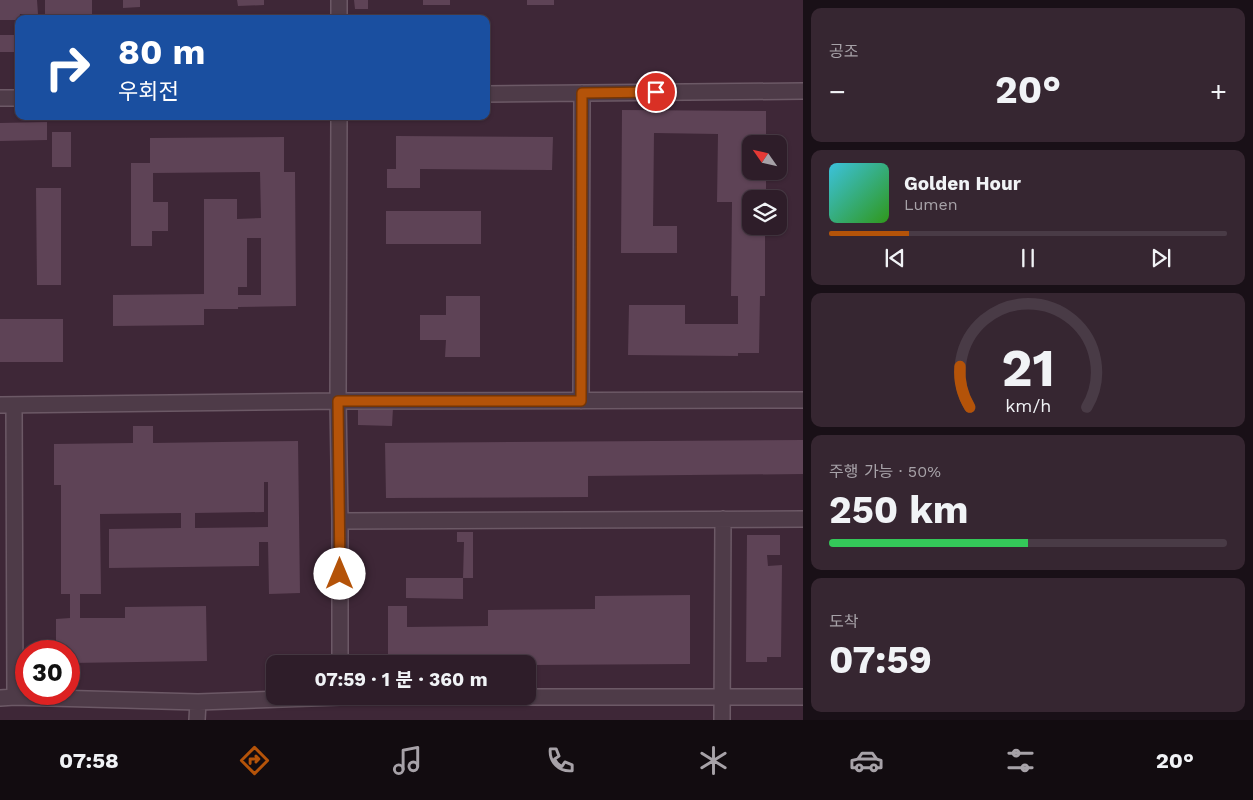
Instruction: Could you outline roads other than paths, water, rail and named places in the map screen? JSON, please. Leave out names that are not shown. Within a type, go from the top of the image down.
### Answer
[{"type":"street","points":[[340,0],[340,15]]},
{"type":"street","points":[[490,94],[803,91]]},
{"type":"street","points":[[581,401],[582,93]]},
{"type":"street","points":[[0,98],[15,98]]},
{"type":"street","points":[[339,120],[338,401],[340,655]]},
{"type":"street","points":[[266,700],[198,702],[7,698],[7,405],[338,401],[803,400]]},
{"type":"street","points":[[722,720],[723,519]]},
{"type":"street","points":[[340,521],[803,519]]},
{"type":"street","points":[[536,697],[803,697]]},
{"type":"street","points":[[197,720],[198,702]]}]
